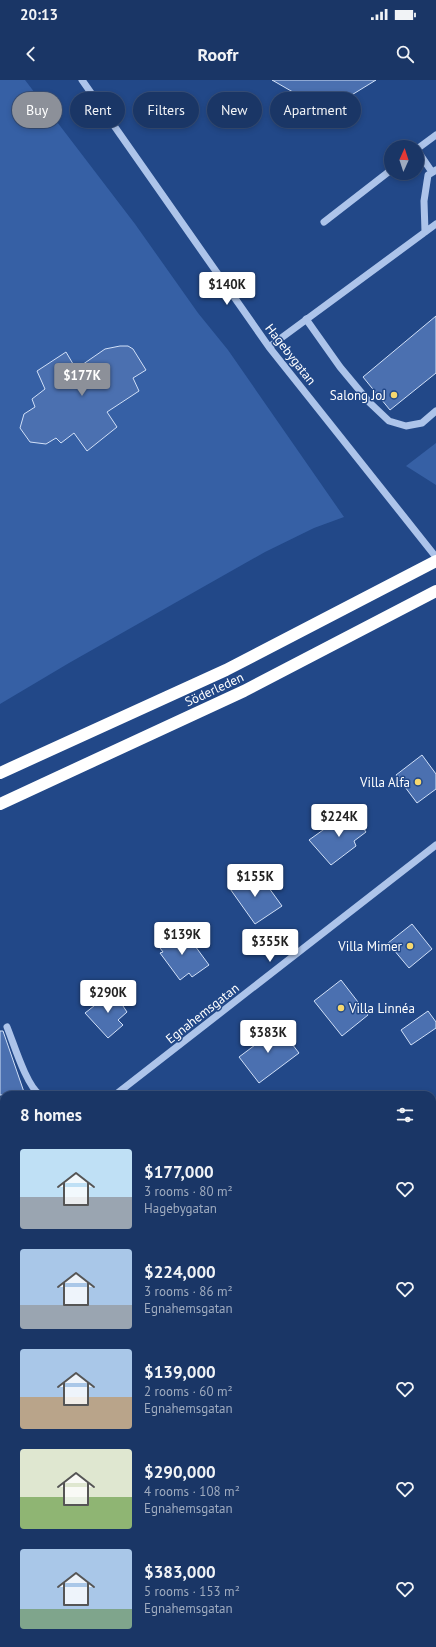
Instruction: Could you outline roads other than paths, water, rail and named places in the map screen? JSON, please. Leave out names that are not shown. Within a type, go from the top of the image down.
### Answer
[{"type":"highway","name":"Söderleden","points":[[0,774],[226,670],[436,561]]},
{"type":"highway","name":"Söderleden","points":[[0,804],[244,691],[436,591]]},
{"type":"street","name":"Hagebygatan","points":[[82,80],[268,347],[436,557]]},
{"type":"street","points":[[424,144],[436,135]]},
{"type":"street","points":[[424,158],[434,171],[428,175],[424,201],[425,232]]},
{"type":"street","points":[[324,222],[384,175]]},
{"type":"street","points":[[268,347],[436,224]]},
{"type":"street","points":[[306,319],[340,367],[370,403],[389,421],[406,426],[422,423],[436,411]]},
{"type":"street","name":"Egnahemsgatan","points":[[120,1091],[436,845]]},
{"type":"street","points":[[7,1027],[34,1091]]},
{"type":"place","name":"Salong JoJ","points":[[394,395]]},
{"type":"place","name":"Villa Alfa","points":[[418,782]]},
{"type":"place","name":"Villa Mimer","points":[[410,946]]},
{"type":"place","name":"Villa Linnéa","points":[[341,1008]]}]
